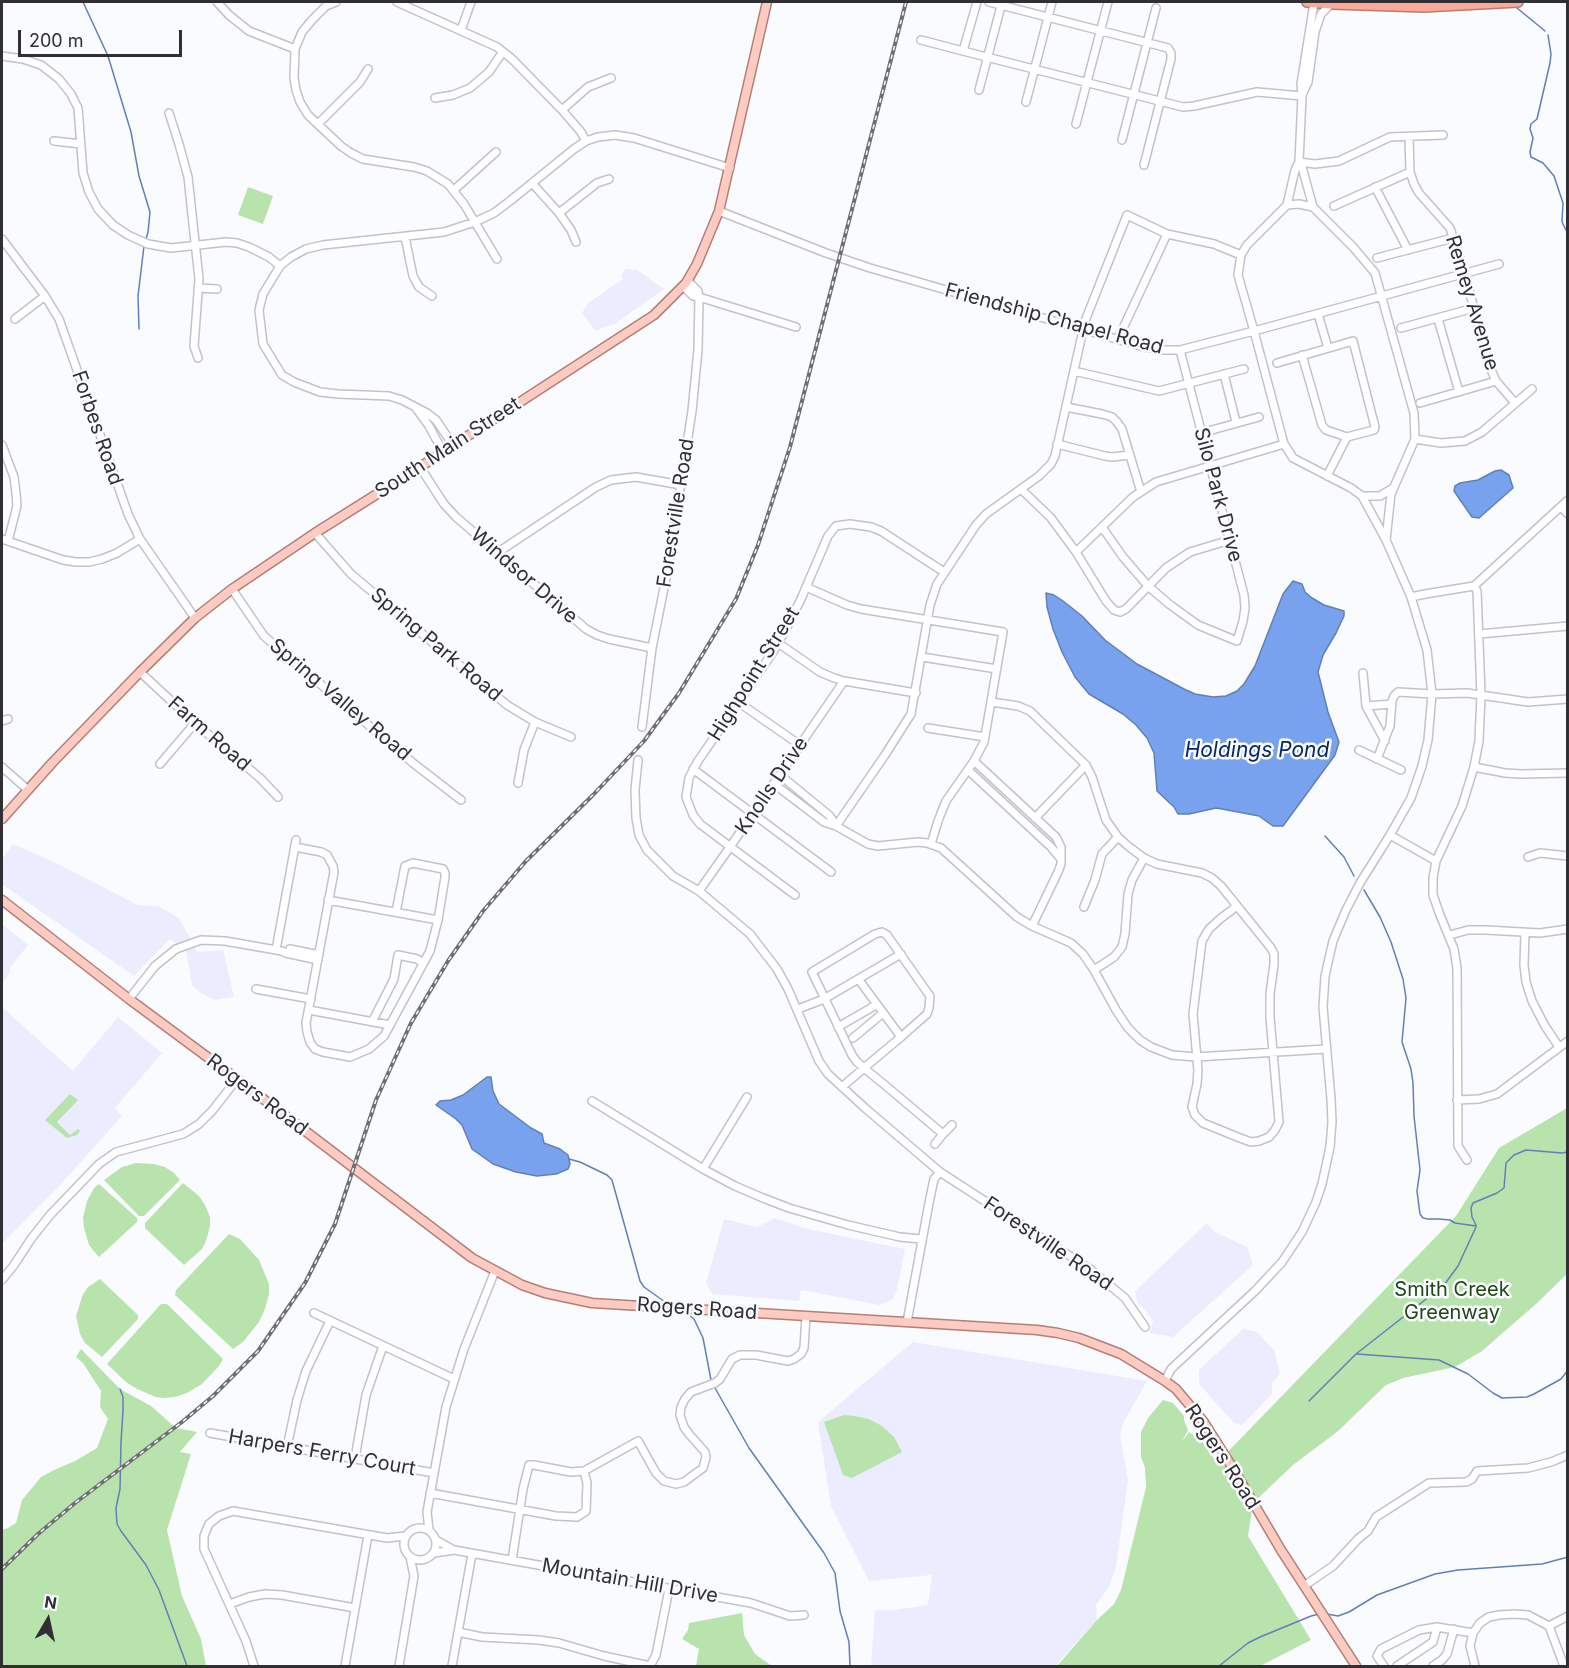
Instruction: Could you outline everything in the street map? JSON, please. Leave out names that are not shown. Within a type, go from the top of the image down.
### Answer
[{"type":"highway","points":[[1312,2],[1424,7],[1518,2]]},
{"type":"main road","name":"South Main Street","points":[[2,819],[140,672],[195,618],[315,533],[654,315],[686,283],[697,264],[719,211],[767,2]]},
{"type":"main road","name":"Rogers Road","points":[[2,900],[129,999],[237,1078],[472,1258],[522,1285],[545,1293],[592,1303],[985,1326],[1058,1333],[1103,1346],[1121,1354],[1176,1389],[1201,1418],[1356,1666]]},
{"type":"street","points":[[217,2],[237,23],[249,31],[295,49]]},
{"type":"street","points":[[336,2],[324,4],[302,32],[295,49],[293,67],[296,90],[304,108],[340,146],[351,153],[363,159],[414,167],[440,178],[454,190],[476,222],[497,260]]},
{"type":"street","points":[[397,2],[490,43],[512,59],[562,110],[586,141]]},
{"type":"street","points":[[461,30],[471,2]]},
{"type":"street","points":[[963,51],[977,2]]},
{"type":"street","points":[[989,2],[1002,3],[1168,48],[1171,52],[1171,59],[1144,165]]},
{"type":"street","points":[[1026,102],[1052,2]]},
{"type":"street","points":[[1076,124],[1108,2]]},
{"type":"street","points":[[1165,1381],[1171,1369],[1268,1278],[1282,1262],[1302,1232],[1316,1202],[1330,1148],[1331,1100],[1323,1007],[1325,976],[1333,941],[1360,883],[1411,798],[1428,740],[1432,694],[1426,650],[1411,597],[1386,540],[1362,496],[1293,458],[1284,444],[1238,275],[1241,255],[1247,245],[1287,205],[1299,162],[1301,84],[1312,2]]},
{"type":"street","points":[[979,90],[1002,3]]},
{"type":"street","points":[[1302,96],[1308,82],[1314,33],[1321,14],[1331,4]]},
{"type":"street","points":[[1122,140],[1156,8]]},
{"type":"street","points":[[921,40],[1183,107],[1257,92],[1302,96]]},
{"type":"street","points":[[435,98],[453,95],[470,88],[489,72],[502,53]]},
{"type":"street","points":[[2,56],[41,65],[59,79],[72,94],[78,108],[83,173],[98,209],[113,225],[148,244],[171,248],[226,242],[237,243],[260,252],[280,266]]},
{"type":"street","points":[[318,124],[360,82],[368,69]]},
{"type":"street","points":[[562,110],[588,87],[611,78]]},
{"type":"street","points":[[169,113],[188,177],[199,279],[194,346],[198,358]]},
{"type":"street","points":[[453,445],[436,420],[402,400],[389,396],[320,392],[282,375],[263,344],[259,310],[263,294],[280,266],[306,249],[323,245],[444,232],[476,222],[494,213],[574,149],[586,141],[598,138],[615,135],[634,138],[729,168]]},
{"type":"street","points":[[1299,162],[1315,164],[1339,161],[1390,137],[1443,135]]},
{"type":"street","name":"Remey Avenue","points":[[1409,137],[1410,172],[1419,193],[1450,228],[1465,274],[1488,363],[1496,381],[1515,404]]},
{"type":"street","points":[[54,141],[81,144]]},
{"type":"street","points":[[454,190],[496,152]]},
{"type":"street","points":[[1299,162],[1313,207],[1375,273],[1414,413],[1415,439],[1391,494],[1386,540]]},
{"type":"street","points":[[1334,206],[1410,172]]},
{"type":"street","points":[[560,213],[597,183],[609,179]]},
{"type":"street","points":[[532,183],[560,213],[576,242]]},
{"type":"street","points":[[1375,187],[1408,250]]},
{"type":"street","points":[[1287,205],[1299,204],[1313,207]]},
{"type":"street","name":"Friendship Chapel Road","points":[[719,211],[870,268],[1083,330],[1144,347],[1164,350],[1180,350],[1499,264]]},
{"type":"street","points":[[836,826],[911,714],[932,598],[944,572],[986,514],[1039,476],[1051,464],[1058,444],[1091,303],[1127,215],[1167,234],[1214,244],[1241,255]]},
{"type":"street","points":[[1118,339],[1167,234]]},
{"type":"street","points":[[405,237],[413,276],[419,287],[432,296]]},
{"type":"street","name":"Forbes Road","points":[[2,238],[59,319],[119,490],[140,539],[195,618]]},
{"type":"street","points":[[1377,258],[1453,238]]},
{"type":"street","points":[[686,283],[686,289],[693,296],[796,327]]},
{"type":"street","points":[[198,288],[217,289]]},
{"type":"street","points":[[15,319],[45,296]]},
{"type":"street","name":"Forestville Road","points":[[642,727],[652,648],[668,568],[692,411],[697,360],[699,297]]},
{"type":"street","points":[[1401,328],[1474,308]]},
{"type":"street","points":[[1318,314],[1328,348]]},
{"type":"street","points":[[1438,319],[1459,392]]},
{"type":"street","points":[[1277,363],[1302,355],[1353,341],[1375,423],[1374,430],[1347,437],[1326,430],[1322,425],[1302,355]]},
{"type":"street","name":"Silo Park Drive","points":[[1148,586],[1198,625],[1236,641],[1243,621],[1244,595],[1180,350]]},
{"type":"street","points":[[1074,371],[1159,391],[1244,369]]},
{"type":"street","points":[[1224,374],[1236,422]]},
{"type":"street","points":[[1420,403],[1496,381]]},
{"type":"street","points":[[1415,439],[1441,443],[1465,441],[1482,432],[1532,389]]},
{"type":"street","points":[[1066,406],[1112,417],[1117,422],[1122,429],[1141,492]]},
{"type":"street","points":[[416,408],[443,452]]},
{"type":"street","points":[[1201,433],[1259,417]]},
{"type":"street","points":[[1327,476],[1347,437]]},
{"type":"street","points":[[1058,444],[1105,456],[1130,455]]},
{"type":"street","points":[[1076,552],[1133,497],[1156,482],[1284,444]]},
{"type":"street","points":[[2,445],[14,477],[17,506],[5,540],[63,560],[89,562],[117,553],[140,539]]},
{"type":"street","name":"Windsor Drive","points":[[420,467],[444,504],[456,517],[586,629],[609,639],[652,648]]},
{"type":"street","points":[[497,553],[596,487],[611,480],[636,477],[681,485]]},
{"type":"street","points":[[1362,496],[1380,496],[1394,488]]},
{"type":"street","points":[[1021,489],[1051,518],[1076,552],[1106,601],[1114,610],[1120,612],[1126,609],[1166,568],[1190,552],[1230,540]]},
{"type":"street","points":[[1411,597],[1474,586],[1568,500]]},
{"type":"street","points":[[1561,507],[1568,514]]},
{"type":"street","name":"Highpoint Street","points":[[795,895],[700,824],[693,815],[686,797],[688,778],[778,643],[792,618],[828,536],[836,526],[844,524],[871,527],[881,531],[944,572]]},
{"type":"street","points":[[1102,527],[1123,557],[1148,586]]},
{"type":"street","name":"Spring Park Road","points":[[315,533],[351,574],[507,705],[535,722],[571,737]]},
{"type":"street","points":[[1467,1160],[1458,1146],[1457,968],[1450,936],[1434,895],[1433,879],[1436,861],[1462,806],[1479,741],[1481,695],[1477,591],[1474,586]]},
{"type":"street","points":[[806,587],[853,607],[1003,632],[985,737],[974,761],[946,801],[932,844]]},
{"type":"street","name":"Spring Valley Road","points":[[232,590],[264,636],[413,763],[461,800]]},
{"type":"street","points":[[1479,634],[1568,626]]},
{"type":"street","points":[[778,643],[820,672],[844,681],[916,693]]},
{"type":"street","points":[[922,657],[997,669]]},
{"type":"street","name":"Farm Road","points":[[140,672],[278,796]]},
{"type":"street","points":[[1363,673],[1366,706],[1385,741]]},
{"type":"street","name":"Knolls Drive","points":[[699,891],[844,681]]},
{"type":"street","points":[[1377,759],[1390,726],[1394,696],[1398,692],[1467,693],[1528,702],[1568,699]]},
{"type":"street","points":[[738,702],[800,745]]},
{"type":"street","points":[[992,702],[1018,706],[1030,711],[1086,765],[1106,820],[1118,837],[1144,858],[1157,864],[1202,873],[1212,878],[1221,885],[1267,941],[1274,954],[1270,1015],[1279,1122],[1269,1137],[1259,1142],[1251,1142],[1203,1123],[1195,1115],[1192,1107],[1197,1084],[1193,1014],[1202,941],[1209,929],[1237,906]]},
{"type":"street","points":[[1366,706],[1392,704]]},
{"type":"street","points":[[518,783],[524,750],[535,722]]},
{"type":"street","points":[[160,764],[195,723]]},
{"type":"street","points":[[928,728],[985,737]]},
{"type":"street","points":[[1359,750],[1401,770]]},
{"type":"street","name":"Forestville Road","points":[[638,760],[635,790],[636,819],[639,834],[647,850],[673,876],[699,891],[750,934],[777,969],[798,1009],[819,1060],[828,1074],[940,1172],[1090,1269],[1125,1298],[1145,1327]]},
{"type":"street","points":[[974,761],[1056,837],[1061,847],[1058,872],[1032,926]]},
{"type":"street","points":[[1035,818],[1086,765]]},
{"type":"street","points":[[2,767],[27,790]]},
{"type":"street","points":[[1474,767],[1505,773],[1568,773]]},
{"type":"street","points":[[693,769],[831,872]]},
{"type":"street","points":[[968,770],[1061,859]]},
{"type":"street","points":[[780,775],[830,816],[836,826]]},
{"type":"street","points":[[774,784],[824,822],[868,844],[878,846],[918,842],[941,848],[1017,917],[1071,944],[1083,954],[1128,1028],[1140,1040],[1164,1053],[1196,1057],[1326,1048]]},
{"type":"street","points":[[1390,835],[1436,861]]},
{"type":"street","points":[[1084,907],[1102,854],[1118,837]]},
{"type":"street","points":[[279,950],[296,843],[327,855],[334,872],[306,1023],[307,1032],[315,1049],[323,1053],[350,1057],[377,1043],[384,1036],[430,951],[438,920],[445,873],[440,867],[413,863],[405,866],[396,912]]},
{"type":"street","points":[[1528,857],[1540,853],[1568,856]]},
{"type":"street","points":[[1094,970],[1114,957],[1122,947],[1128,894],[1132,880],[1144,858]]},
{"type":"street","points":[[328,900],[438,920]]},
{"type":"street","points":[[1450,936],[1468,930],[1540,933],[1568,929]]},
{"type":"street","points":[[842,1087],[864,1068],[901,1036],[927,1014],[929,1008],[930,996],[887,935],[882,932],[812,972],[852,1055],[864,1068],[943,1134]]},
{"type":"street","points":[[1525,933],[1525,974],[1532,1001],[1559,1047]]},
{"type":"street","points":[[129,999],[155,966],[176,949],[201,940],[225,940],[279,950],[287,949],[318,957]]},
{"type":"street","points":[[798,1009],[824,999],[901,954]]},
{"type":"street","points":[[372,1022],[394,979],[398,956],[417,959],[423,963]]},
{"type":"street","points":[[859,980],[901,1036]]},
{"type":"street","points":[[256,989],[311,999]]},
{"type":"street","points":[[838,1027],[876,1005]]},
{"type":"street","points":[[309,1010],[390,1025]]},
{"type":"street","points":[[854,1038],[882,1013]]},
{"type":"street","points":[[1457,1100],[1479,1099],[1497,1094],[1568,1041]]},
{"type":"street","points":[[2,1280],[50,1215],[99,1164],[125,1148],[183,1134],[199,1124],[212,1111],[237,1078]]},
{"type":"street","points":[[703,1169],[747,1097]]},
{"type":"street","points":[[592,1101],[735,1186],[789,1208],[848,1225],[921,1239]]},
{"type":"street","points":[[935,1144],[952,1125]]},
{"type":"street","points":[[907,1322],[934,1179],[940,1172]]},
{"type":"street","points":[[414,1576],[424,1560],[434,1553],[436,1540],[429,1530],[427,1512],[446,1407],[454,1379],[495,1271]]},
{"type":"street","points":[[314,1314],[454,1379]]},
{"type":"street","points":[[512,1560],[523,1489],[529,1466],[571,1472],[584,1471],[638,1441],[656,1473],[664,1481],[676,1484],[684,1482],[703,1468],[706,1457],[705,1452],[684,1427],[680,1415],[685,1399],[691,1392],[720,1379],[732,1359],[740,1355],[756,1355],[788,1361],[794,1359],[801,1354],[804,1348],[806,1316]]},
{"type":"street","points":[[287,1447],[306,1371],[330,1321]]},
{"type":"street","points":[[354,1458],[366,1395],[383,1346]]},
{"type":"street","name":"Harpers Ferry Court","points":[[210,1433],[434,1473]]},
{"type":"street","points":[[1304,1586],[1333,1566],[1368,1531],[1376,1517],[1429,1484],[1466,1482],[1472,1479],[1478,1471],[1528,1468],[1568,1455]]},
{"type":"street","points":[[430,1493],[571,1518],[577,1517],[586,1510],[587,1484],[584,1471]]},
{"type":"street","points":[[254,1666],[246,1641],[204,1549],[204,1536],[209,1524],[219,1516],[233,1511],[387,1538],[406,1536]]},
{"type":"street","points":[[404,1548],[406,1536],[427,1512]]},
{"type":"street","points":[[415,1528],[429,1530]]},
{"type":"street","points":[[345,1666],[368,1535]]},
{"type":"street","points":[[387,1538],[404,1548],[410,1557],[414,1576],[399,1666]]},
{"type":"street","name":"Mountain Hill Drive","points":[[436,1540],[454,1551]]},
{"type":"street","name":"Mountain Hill Drive","points":[[434,1553],[454,1551],[512,1560],[751,1603],[790,1616],[804,1615]]},
{"type":"street","points":[[452,1666],[472,1554]]},
{"type":"street","points":[[410,1557],[424,1560]]},
{"type":"street","points":[[458,1632],[482,1637],[560,1643],[650,1666],[656,1655],[669,1589]]},
{"type":"street","points":[[230,1604],[266,1594],[355,1608]]},
{"type":"street","points":[[1475,1666],[1470,1646],[1473,1633],[1479,1623],[1489,1617],[1499,1615],[1528,1615],[1549,1626],[1564,1666]]},
{"type":"street","points":[[1549,1626],[1568,1616]]},
{"type":"street","points":[[1384,1666],[1377,1656],[1381,1649],[1419,1630],[1437,1627],[1473,1633]]},
{"type":"street","points":[[1397,1666],[1433,1642],[1437,1627]]},
{"type":"street","points":[[1432,1666],[1447,1654],[1454,1629]]},
{"type":"shaded area","points":[[626,269],[637,270],[664,289],[616,323],[595,331],[582,313],[588,303],[623,279],[621,275]]},
{"type":"shaded area","points":[[13,844],[54,862],[138,905],[158,906],[179,918],[197,952],[223,950],[234,997],[215,1000],[192,985],[186,950],[170,939],[134,976],[3,885],[2,859]]},
{"type":"shaded area","points":[[2,924],[28,945],[9,969],[11,971],[2,984]]},
{"type":"shaded area","points":[[2,1007],[73,1071],[118,1017],[162,1053],[115,1108],[122,1116],[61,1184],[2,1244]]},
{"type":"shaded area","points":[[775,1218],[808,1229],[905,1249],[893,1299],[880,1305],[801,1290],[799,1301],[712,1294],[706,1283],[724,1219],[757,1227]]},
{"type":"shaded area","points":[[1207,1223],[1215,1232],[1247,1247],[1253,1265],[1173,1337],[1150,1333],[1153,1320],[1137,1301],[1135,1291]]},
{"type":"shaded area","points":[[1243,1329],[1257,1332],[1274,1350],[1280,1374],[1272,1383],[1272,1394],[1242,1425],[1234,1423],[1199,1384],[1199,1370]]},
{"type":"shaded area","points":[[913,1342],[1147,1381],[1123,1423],[1120,1435],[1128,1480],[1116,1567],[1110,1585],[1096,1605],[1097,1620],[1055,1666],[871,1666],[875,1610],[928,1605],[932,1575],[869,1581],[831,1506],[818,1422]]},
{"type":"green space","points":[[248,187],[273,196],[263,224],[238,215]]},
{"type":"green space","points":[[70,1094],[78,1100],[57,1122],[70,1135],[78,1129],[80,1131],[77,1135],[67,1138],[45,1120]]},
{"type":"green space","name":"Smith Creek Greenway","points":[[1567,1108],[1567,1274],[1482,1351],[1455,1367],[1403,1378],[1386,1385],[1337,1432],[1293,1465],[1253,1503],[1248,1536],[1311,1640],[1260,1666],[1057,1666],[1114,1604],[1121,1590],[1146,1487],[1145,1468],[1141,1457],[1141,1432],[1148,1418],[1163,1400],[1173,1403],[1184,1416],[1188,1430],[1182,1442],[1189,1432],[1201,1440],[1217,1463],[1456,1216],[1499,1148]]},
{"type":"green space","points":[[136,1163],[165,1167],[180,1180],[144,1216],[139,1216],[104,1180],[122,1167]]},
{"type":"green space","points":[[183,1183],[199,1196],[210,1217],[210,1226],[202,1249],[184,1265],[145,1228],[145,1223]]},
{"type":"green space","points":[[99,1184],[137,1218],[137,1222],[99,1257],[89,1245],[83,1218],[87,1201]]},
{"type":"green space","points":[[229,1234],[240,1239],[259,1260],[269,1284],[269,1294],[259,1322],[243,1342],[233,1349],[175,1295],[176,1290]]},
{"type":"green space","points":[[100,1279],[138,1315],[138,1319],[102,1357],[85,1343],[80,1334],[76,1316],[83,1294],[88,1287]]},
{"type":"green space","points":[[161,1304],[167,1304],[223,1359],[202,1384],[187,1393],[164,1398],[137,1389],[107,1364]]},
{"type":"green space","points":[[81,1349],[120,1389],[151,1406],[176,1428],[197,1432],[180,1452],[191,1454],[167,1530],[182,1596],[201,1639],[206,1666],[2,1666],[2,1530],[16,1523],[22,1500],[41,1477],[97,1448],[108,1419],[100,1407],[101,1391],[83,1363],[76,1357]]},
{"type":"green space","points":[[844,1415],[869,1419],[882,1426],[894,1437],[902,1452],[852,1478],[843,1475],[824,1422]]},
{"type":"green space","points":[[742,1613],[744,1635],[755,1654],[772,1666],[696,1666],[699,1649],[682,1639],[688,1630],[689,1623]]},
{"type":"water","points":[[1501,470],[1509,475],[1513,488],[1479,518],[1472,517],[1454,491],[1455,486],[1478,480]]},
{"type":"water","name":"Holdings Pond","points":[[1293,581],[1302,584],[1305,592],[1312,598],[1324,605],[1344,611],[1336,633],[1323,655],[1318,672],[1328,712],[1339,742],[1335,755],[1283,826],[1273,826],[1259,816],[1216,808],[1178,814],[1157,791],[1154,753],[1147,738],[1123,714],[1089,694],[1075,677],[1053,629],[1046,593],[1063,601],[1082,616],[1105,640],[1137,664],[1195,694],[1213,697],[1226,696],[1237,691],[1244,684],[1255,666],[1283,594]]},
{"type":"water","points":[[487,1077],[491,1077],[493,1091],[499,1104],[542,1134],[544,1143],[568,1155],[570,1164],[568,1169],[556,1174],[537,1176],[516,1172],[493,1164],[472,1149],[462,1125],[436,1105],[440,1101],[451,1100],[463,1095]]},
{"type":"waterway","points":[[83,2],[108,56],[131,132],[139,176],[150,212],[146,239]]},
{"type":"waterway","points":[[1517,8],[1545,31]]},
{"type":"waterway","points":[[1548,35],[1550,63],[1537,119],[1531,124],[1533,138],[1530,152],[1531,157],[1543,163],[1554,176],[1563,203],[1562,222],[1568,234]]},
{"type":"waterway","points":[[139,329],[138,296],[144,246]]},
{"type":"waterway","points":[[1325,836],[1344,857],[1354,876]]},
{"type":"waterway","points":[[1364,890],[1391,942],[1403,979],[1406,998],[1402,1042],[1413,1083],[1420,1170],[1417,1191],[1420,1214],[1423,1218],[1450,1220],[1476,1226]]},
{"type":"waterway","points":[[1476,1225],[1472,1217],[1473,1203],[1504,1188],[1506,1163],[1514,1155],[1526,1150],[1568,1152]]},
{"type":"waterway","points":[[569,1159],[607,1175],[612,1180],[640,1281],[644,1287],[668,1304]]},
{"type":"waterway","points":[[1309,1401],[1356,1354],[1444,1285],[1458,1266],[1476,1227]]},
{"type":"waterway","points":[[685,1312],[694,1319],[703,1338],[711,1380]]},
{"type":"waterway","points":[[1357,1354],[1439,1360],[1468,1374],[1502,1398],[1527,1397],[1561,1379],[1568,1370]]},
{"type":"waterway","points":[[715,1388],[749,1448],[824,1553],[835,1573],[840,1611],[849,1642],[850,1666]]},
{"type":"waterway","points":[[120,1389],[123,1397],[123,1411],[120,1489],[116,1508],[117,1524],[146,1565],[159,1590],[187,1666]]},
{"type":"waterway","points":[[1327,1614],[1338,1616],[1349,1612],[1377,1595],[1435,1574],[1458,1570],[1542,1564],[1568,1557]]},
{"type":"waterway","points":[[1219,1666],[1248,1643],[1319,1614]]},
{"type":"railway","points":[[2,1569],[38,1534],[75,1503],[213,1396],[258,1351],[305,1283],[335,1224],[376,1100],[411,1023],[448,961],[483,911],[526,861],[644,741],[679,693],[736,599],[758,545],[790,447],[906,2]]}]
